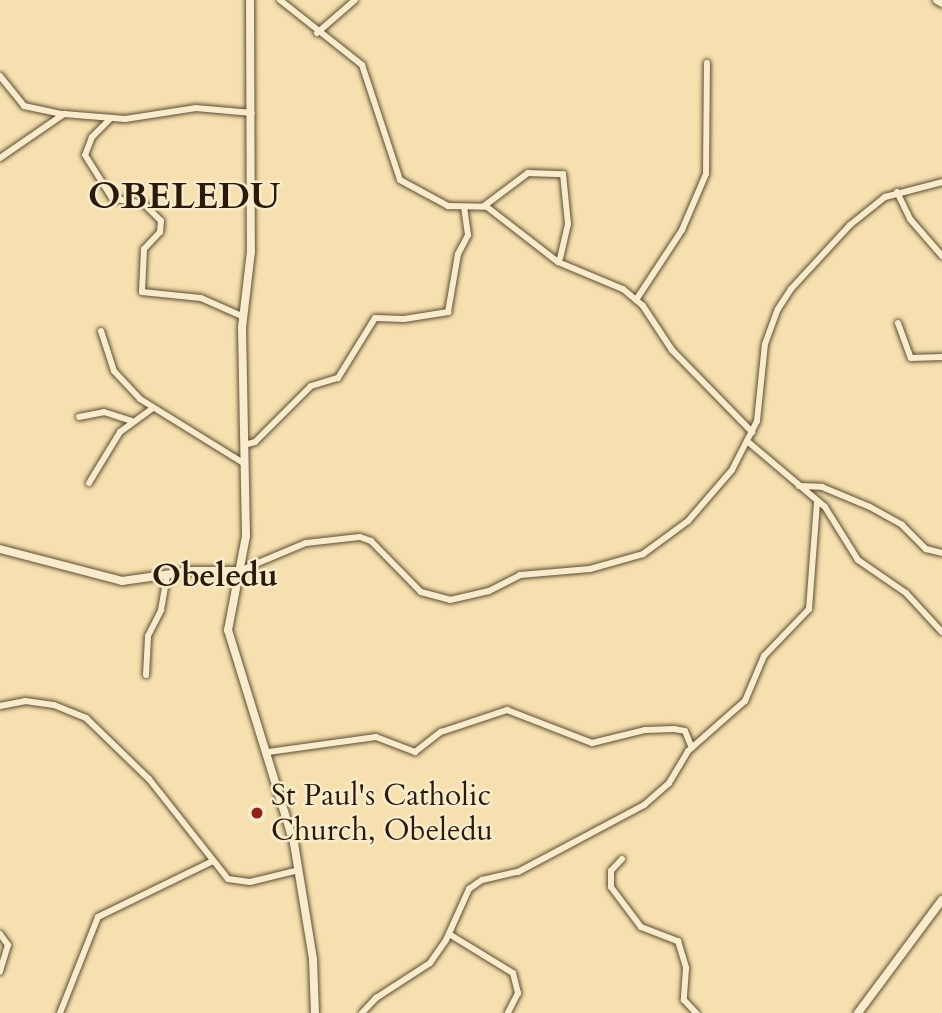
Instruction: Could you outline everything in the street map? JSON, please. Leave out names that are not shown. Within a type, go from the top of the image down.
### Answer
[{"type":"main road","points":[[250,0],[251,251],[244,317],[246,536],[228,630],[268,752],[299,870],[313,959],[315,1013]]},
{"type":"main road","points":[[937,0],[942,3]]},
{"type":"main road","points":[[0,549],[87,576],[138,582],[204,569],[239,571]]},
{"type":"main road","points":[[858,1013],[942,900]]},
{"type":"street","points":[[280,0],[317,33],[362,65],[400,180],[442,204],[464,208],[484,206],[528,173],[563,174],[568,224],[560,258]]},
{"type":"street","points":[[317,33],[355,0]]},
{"type":"street","points":[[636,300],[682,230],[706,174],[707,63]]},
{"type":"street","points":[[0,76],[24,106],[64,114],[111,118],[196,108],[252,113]]},
{"type":"street","points":[[0,158],[64,114]]},
{"type":"street","points":[[111,118],[92,137],[85,155],[112,198],[144,204],[161,222],[162,228],[144,249],[142,292],[201,298],[244,317]]},
{"type":"street","points":[[239,571],[321,539],[360,537],[371,541],[421,592],[450,600],[489,591],[520,575],[624,562],[659,544],[688,521],[725,481],[752,432],[762,395],[763,352],[778,309],[850,225],[897,192],[942,182]]},
{"type":"street","points":[[897,192],[910,219],[942,257]]},
{"type":"street","points":[[484,206],[558,262],[613,284],[636,300],[673,350],[752,432]]},
{"type":"street","points":[[244,445],[255,442],[311,386],[338,378],[375,318],[404,319],[448,312],[458,254],[468,234],[464,208]]},
{"type":"street","points":[[898,323],[911,358],[942,357]]},
{"type":"street","points":[[101,331],[114,371],[153,408],[245,464]]},
{"type":"street","points":[[89,483],[131,421],[153,408]]},
{"type":"street","points":[[79,417],[104,412],[131,421]]},
{"type":"street","points":[[747,441],[832,514],[858,560],[906,593],[942,632]]},
{"type":"street","points":[[799,486],[822,487],[870,507],[902,526],[916,542],[942,553]]},
{"type":"street","points":[[362,1013],[376,998],[430,963],[449,934],[470,889],[482,880],[518,872],[643,806],[669,783],[692,748],[745,701],[771,646],[804,618],[812,600],[810,568],[817,503]]},
{"type":"street","points":[[146,675],[148,636],[161,610],[167,577]]},
{"type":"street","points":[[0,706],[34,702],[86,718],[149,779],[168,807],[193,830],[211,862],[228,879],[240,883],[299,870]]},
{"type":"street","points":[[268,752],[376,737],[415,752],[441,732],[507,710],[592,743],[674,729],[685,731],[692,748]]},
{"type":"street","points":[[622,859],[611,871],[611,887],[641,927],[678,941],[686,968],[684,1000],[696,1013]]},
{"type":"street","points":[[60,1013],[98,917],[211,862]]},
{"type":"street","points":[[0,934],[8,945],[0,972]]},
{"type":"street","points":[[449,934],[513,972],[518,993],[508,1013]]},
{"type":"place","name":"St Paul's Catholic Church, Obeledu","points":[[257,813]]},
{"type":"district","name":"OBELEDU","points":[[184,196]]},
{"type":"district","name":"Obeledu","points":[[215,576]]}]
